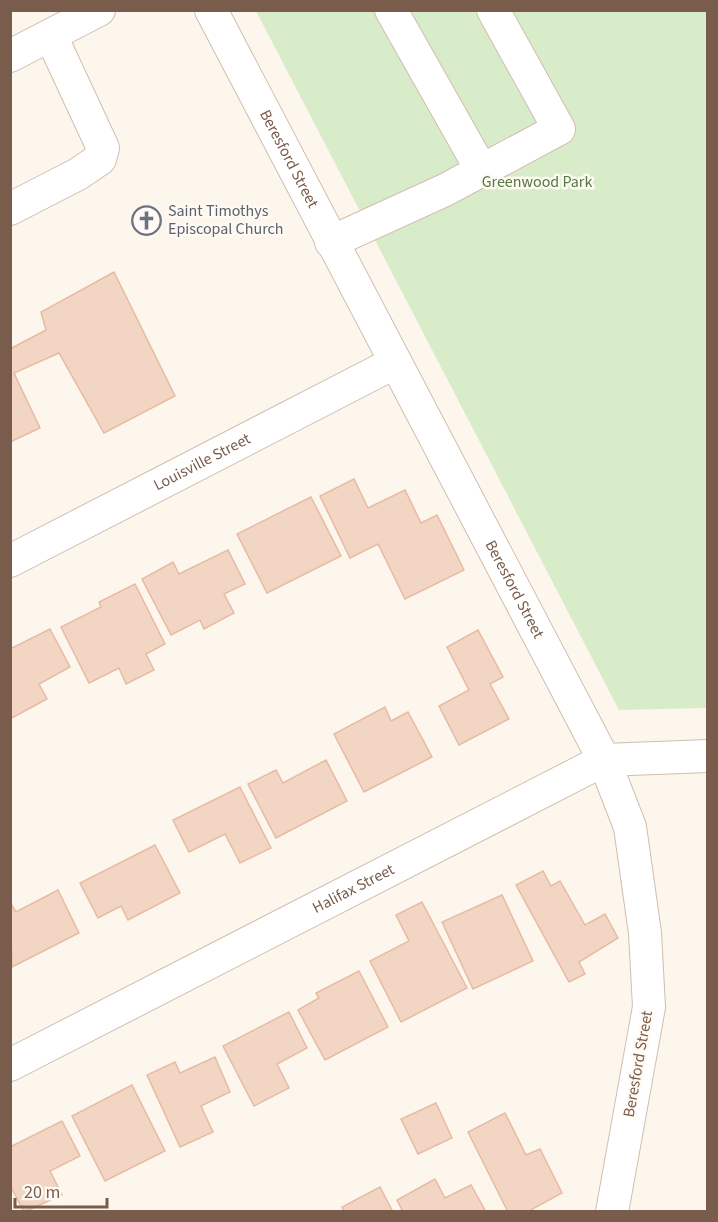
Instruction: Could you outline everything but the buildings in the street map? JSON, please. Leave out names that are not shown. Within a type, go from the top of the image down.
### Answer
[{"type":"street","points":[[10,56],[99,10]]},
{"type":"street","name":"Beresford Street","points":[[211,10],[393,363],[604,760],[630,827],[645,933],[649,1007],[612,1212]]},
{"type":"street","points":[[391,10],[482,171]]},
{"type":"street","points":[[331,242],[482,171],[560,129],[493,10]]},
{"type":"street","points":[[10,209],[78,174],[100,159],[103,148],[102,139],[51,36]]},
{"type":"street","name":"Louisville Street","points":[[10,561],[393,363]]},
{"type":"street","name":"Halifax Street","points":[[10,1065],[604,760],[708,756]]},
{"type":"green space","name":"Greenwood Park","points":[[256,11],[707,11],[707,708],[619,710]]},
{"type":"place","name":"Saint Timothys Episcopal Church","points":[[147,220]]}]
